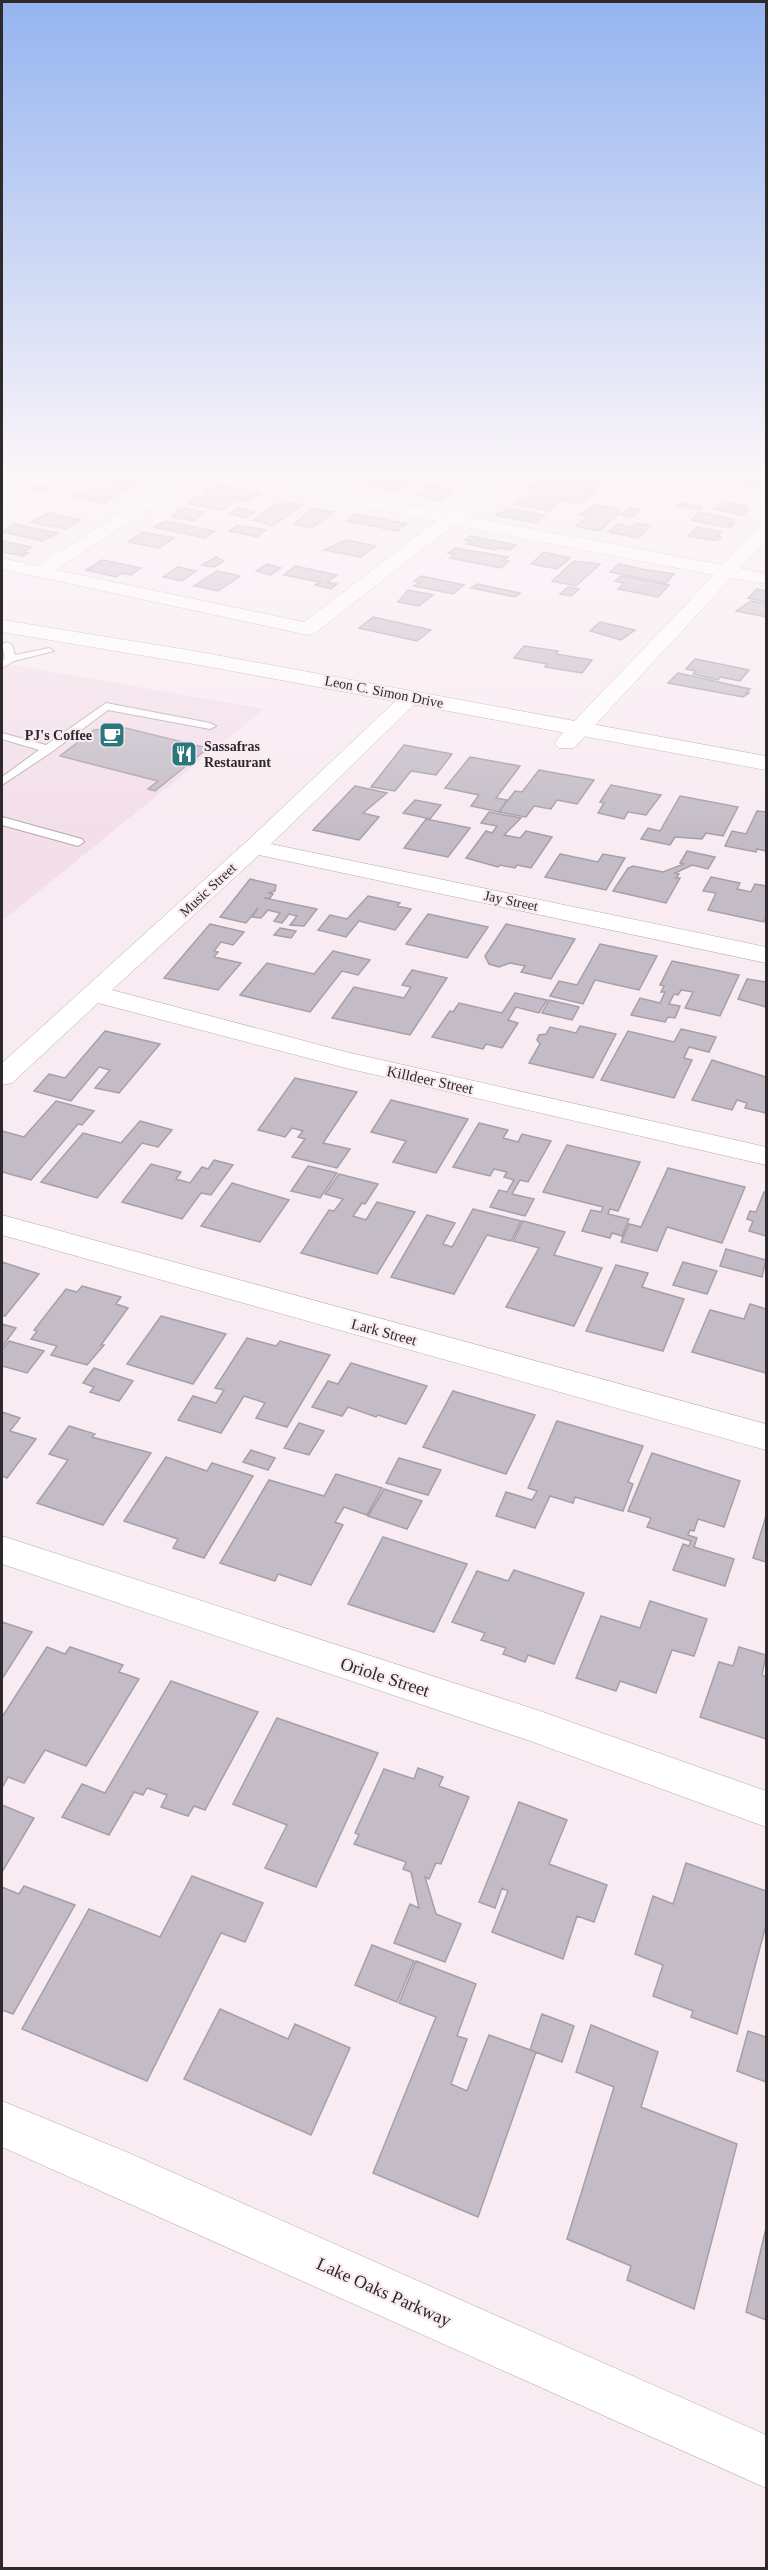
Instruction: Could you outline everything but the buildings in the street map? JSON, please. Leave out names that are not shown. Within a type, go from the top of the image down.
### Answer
[{"type":"main road","name":"Leon C. Simon Drive","points":[[4,647],[144,648],[250,675],[571,737],[766,779]]},
{"type":"main road","name":"Leon C. Simon Drive","points":[[4,647],[250,675]]},
{"type":"main road","name":"Leon C. Simon Drive","points":[[571,737],[766,764]]},
{"type":"street","points":[[148,595],[308,629],[353,595]]},
{"type":"street","points":[[571,737],[706,595]]},
{"type":"street","name":"Music Street","points":[[2,1077],[255,848],[403,705]]},
{"type":"street","name":"Jay Street","points":[[255,848],[766,955]]},
{"type":"street","name":"Killdeer Street","points":[[96,994],[180,1019],[322,1056],[766,1156]]},
{"type":"street","name":"Lark Street","points":[[2,1225],[766,1437]]},
{"type":"street","name":"Oriole Street","points":[[2,1551],[537,1727],[766,1809]]},
{"type":"street","name":"Lake Oaks Parkway","points":[[2,2124],[112,2170],[766,2462]]},
{"type":"lane","points":[[2,782],[106,706],[210,726]]},
{"type":"lane","points":[[2,736],[49,749]]},
{"type":"lane","points":[[2,821],[78,842]]},
{"type":"shaded area","points":[[2,663],[264,709],[2,921]]},
{"type":"place","name":"PJ's Coffee","points":[[112,735]]},
{"type":"place","name":"Sassafras Restaurant","points":[[184,754]]}]
